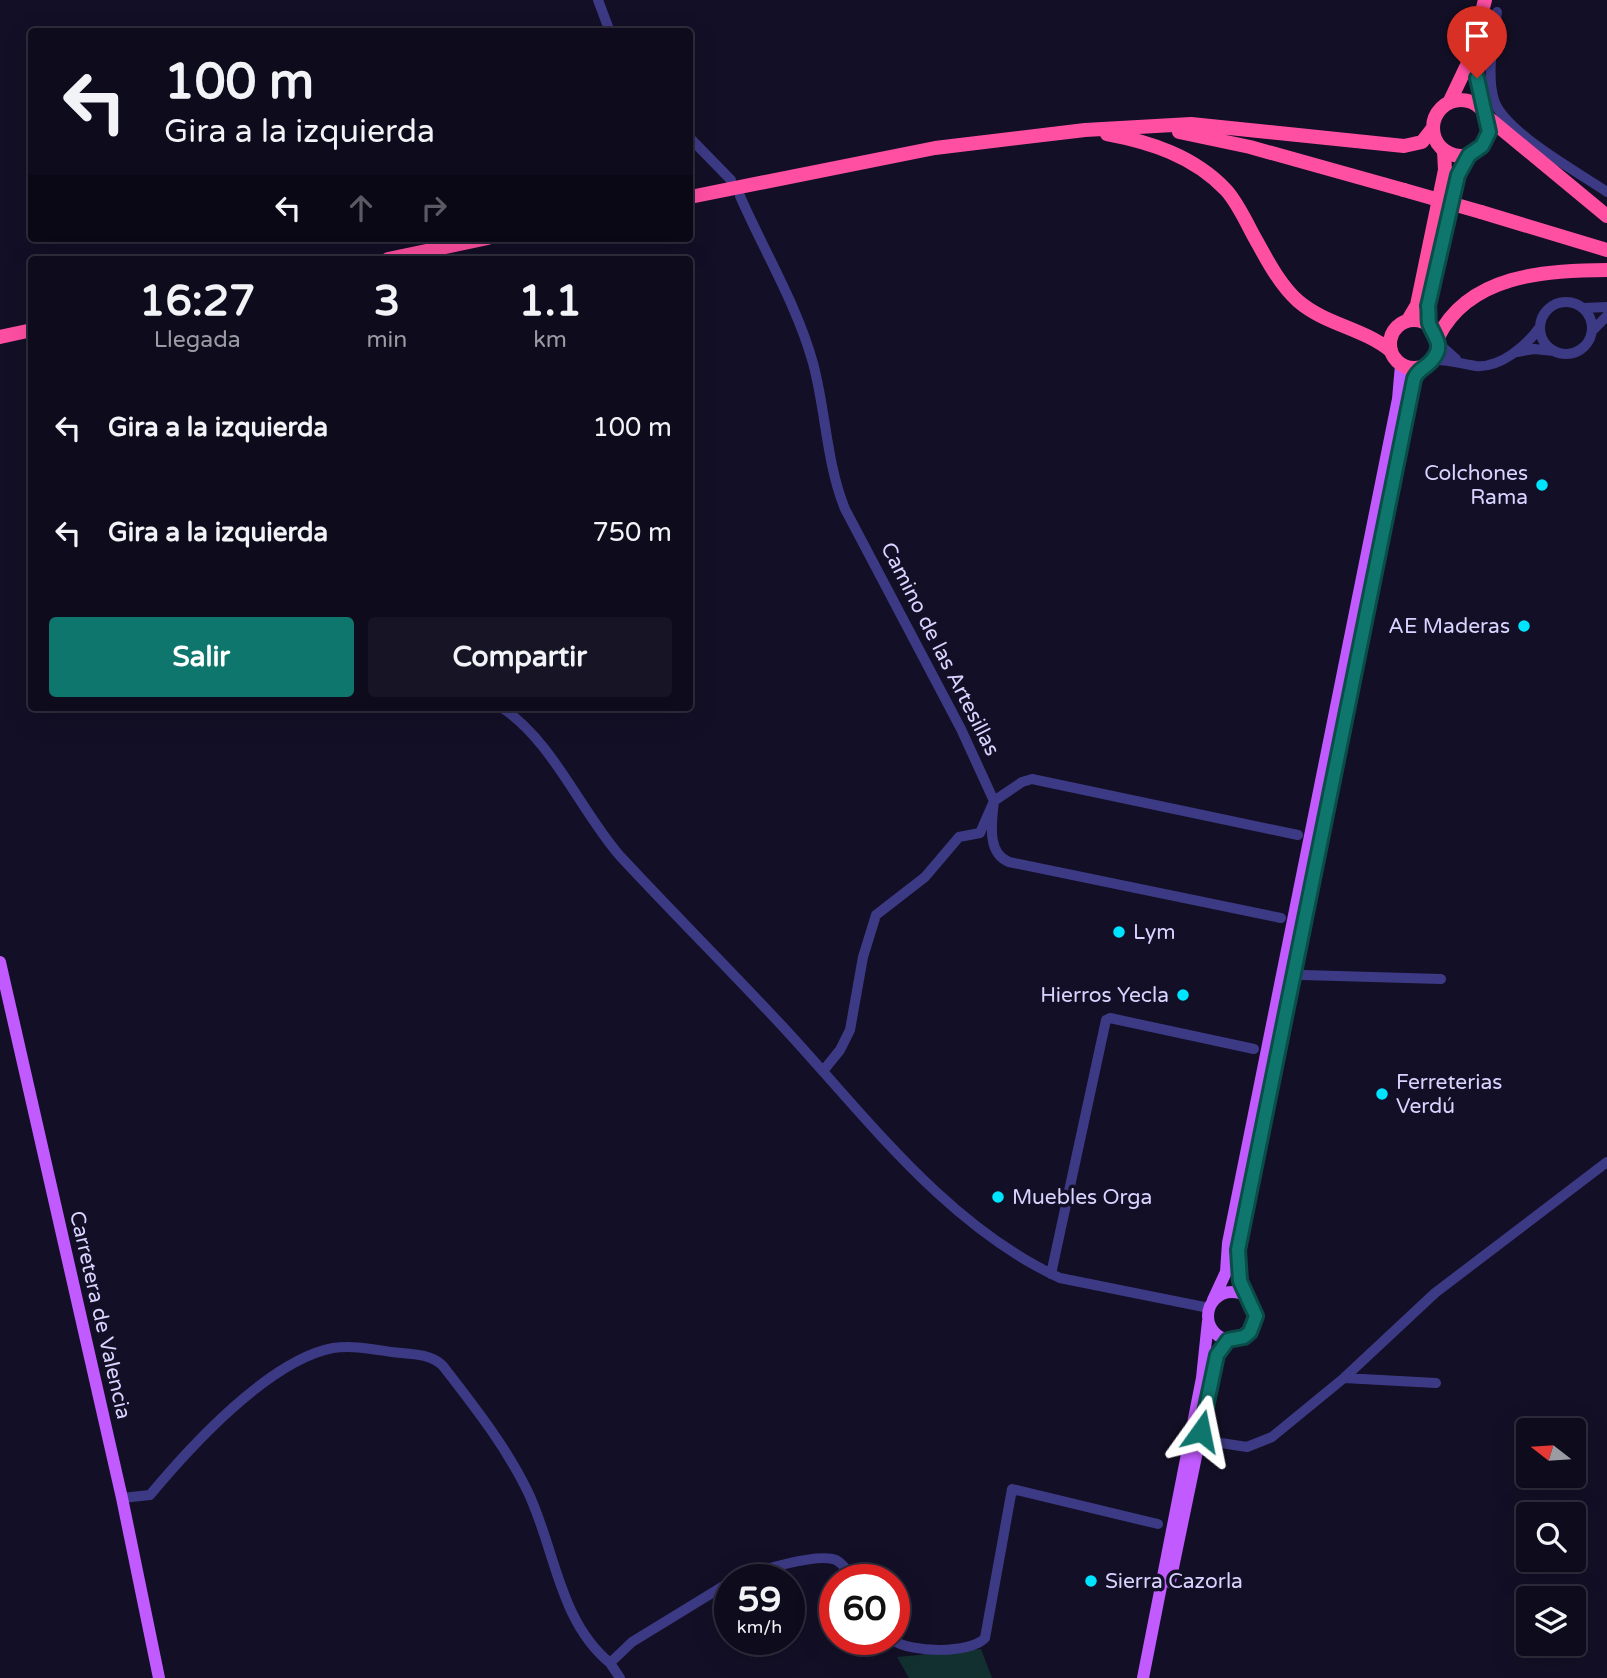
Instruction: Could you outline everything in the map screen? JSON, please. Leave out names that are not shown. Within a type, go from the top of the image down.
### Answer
[{"type":"highway","points":[[693,196],[935,148],[1085,130],[1191,124],[1404,146],[1422,142],[1433,128],[1438,113],[1449,103],[1469,61],[1485,0]]},
{"type":"highway","points":[[1435,335],[1428,306],[1458,175],[1469,155],[1487,140],[1485,114],[1477,78],[1478,26]]},
{"type":"highway","points":[[1449,103],[1472,103],[1607,216]]},
{"type":"highway","points":[[1129,127],[1202,136],[1404,190],[1607,250]]},
{"type":"highway","points":[[1391,351],[1392,336],[1408,320],[1417,305],[1445,170],[1444,151],[1434,136],[1433,128]]},
{"type":"highway","points":[[1085,130],[1140,140],[1171,151],[1200,169],[1226,190],[1271,267],[1296,299],[1320,317],[1365,335],[1391,351],[1401,365],[1427,364],[1435,335],[1455,309],[1495,284],[1531,276],[1607,270]]},
{"type":"highway","points":[[1444,151],[1461,156],[1469,155]]},
{"type":"highway","points":[[402,256],[469,242]]},
{"type":"highway","points":[[1408,320],[1435,335]]},
{"type":"highway","points":[[0,337],[28,331]]},
{"type":"main road","points":[[1210,1310],[1213,1332],[1228,1340],[1244,1337],[1254,1325],[1255,1308],[1240,1281],[1238,1250],[1414,379],[1427,364]]},
{"type":"main road","points":[[1143,1678],[1202,1378],[1210,1310],[1226,1272],[1228,1243],[1263,1065],[1401,386],[1401,365]]},
{"type":"main road","name":"Carretera de Valencia","points":[[0,962],[122,1498],[159,1678]]},
{"type":"main road","points":[[1210,1310],[1232,1292],[1246,1296]]},
{"type":"main road","points":[[1151,1678],[1217,1355],[1228,1340]]},
{"type":"street","points":[[598,0],[608,28]]},
{"type":"street","points":[[1497,12],[1491,80],[1497,108],[1509,123],[1607,191]]},
{"type":"street","points":[[693,141],[731,180]]},
{"type":"street","name":"Camino de las Artesillas","points":[[740,197],[800,326],[812,362],[836,481],[845,509],[961,729],[994,801]]},
{"type":"street","points":[[1513,353],[1530,340],[1540,327],[1546,311],[1560,302],[1583,308],[1607,307]]},
{"type":"street","points":[[1583,308],[1588,315],[1592,331]]},
{"type":"street","points":[[1427,364],[1462,362],[1482,366],[1513,353],[1534,349],[1567,354],[1581,349],[1592,331],[1607,316]]},
{"type":"street","points":[[1540,327],[1543,341],[1554,351]]},
{"type":"street","points":[[1435,335],[1462,362]]},
{"type":"street","points":[[506,711],[531,731],[595,827],[620,856],[922,1177],[983,1230],[1051,1274],[1210,1310]]},
{"type":"street","points":[[823,1071],[840,1050],[850,1030],[863,957],[876,915],[925,877],[954,841],[964,835],[980,833],[994,801],[1022,782],[1032,779],[1298,835]]},
{"type":"street","points":[[994,801],[992,839],[998,854],[1009,862],[1281,918]]},
{"type":"street","points":[[1303,975],[1441,979]]},
{"type":"street","points":[[1051,1274],[1106,1020],[1110,1018],[1254,1049]]},
{"type":"street","points":[[1208,1441],[1239,1447],[1255,1446],[1292,1422],[1436,1293],[1607,1162]]},
{"type":"street","points":[[122,1498],[150,1495],[238,1403],[277,1375],[318,1352],[357,1347],[431,1357],[443,1366],[514,1465],[537,1513],[574,1616],[595,1649],[610,1663],[620,1678]]},
{"type":"street","points":[[1344,1378],[1436,1383]]},
{"type":"street","points":[[910,1647],[917,1650],[972,1646],[985,1638],[1013,1489],[1158,1524]]},
{"type":"street","points":[[796,1564],[827,1558],[841,1564]]},
{"type":"street","points":[[610,1663],[641,1636],[714,1592]]},
{"type":"green space","points":[[981,1649],[992,1678],[909,1678],[897,1657]]},
{"type":"place","name":"Colchones Rama","points":[[1542,485]]},
{"type":"place","name":"AE Maderas","points":[[1524,626]]},
{"type":"place","name":"Lym","points":[[1119,932]]},
{"type":"place","name":"Hierros Yecla","points":[[1183,995]]},
{"type":"place","name":"Ferreterias Verdú","points":[[1382,1094]]},
{"type":"place","name":"Muebles Orga","points":[[998,1197]]},
{"type":"place","name":"Sierra Cazorla","points":[[1091,1581]]},
{"type":"route","points":[[1201,1431],[1217,1355],[1228,1340],[1236,1340],[1250,1332],[1256,1316],[1255,1308],[1240,1281],[1238,1250],[1414,379],[1420,368],[1433,360],[1439,344],[1438,337],[1429,324],[1428,306],[1458,175],[1469,155],[1476,152],[1487,140],[1489,132],[1477,78]]}]
